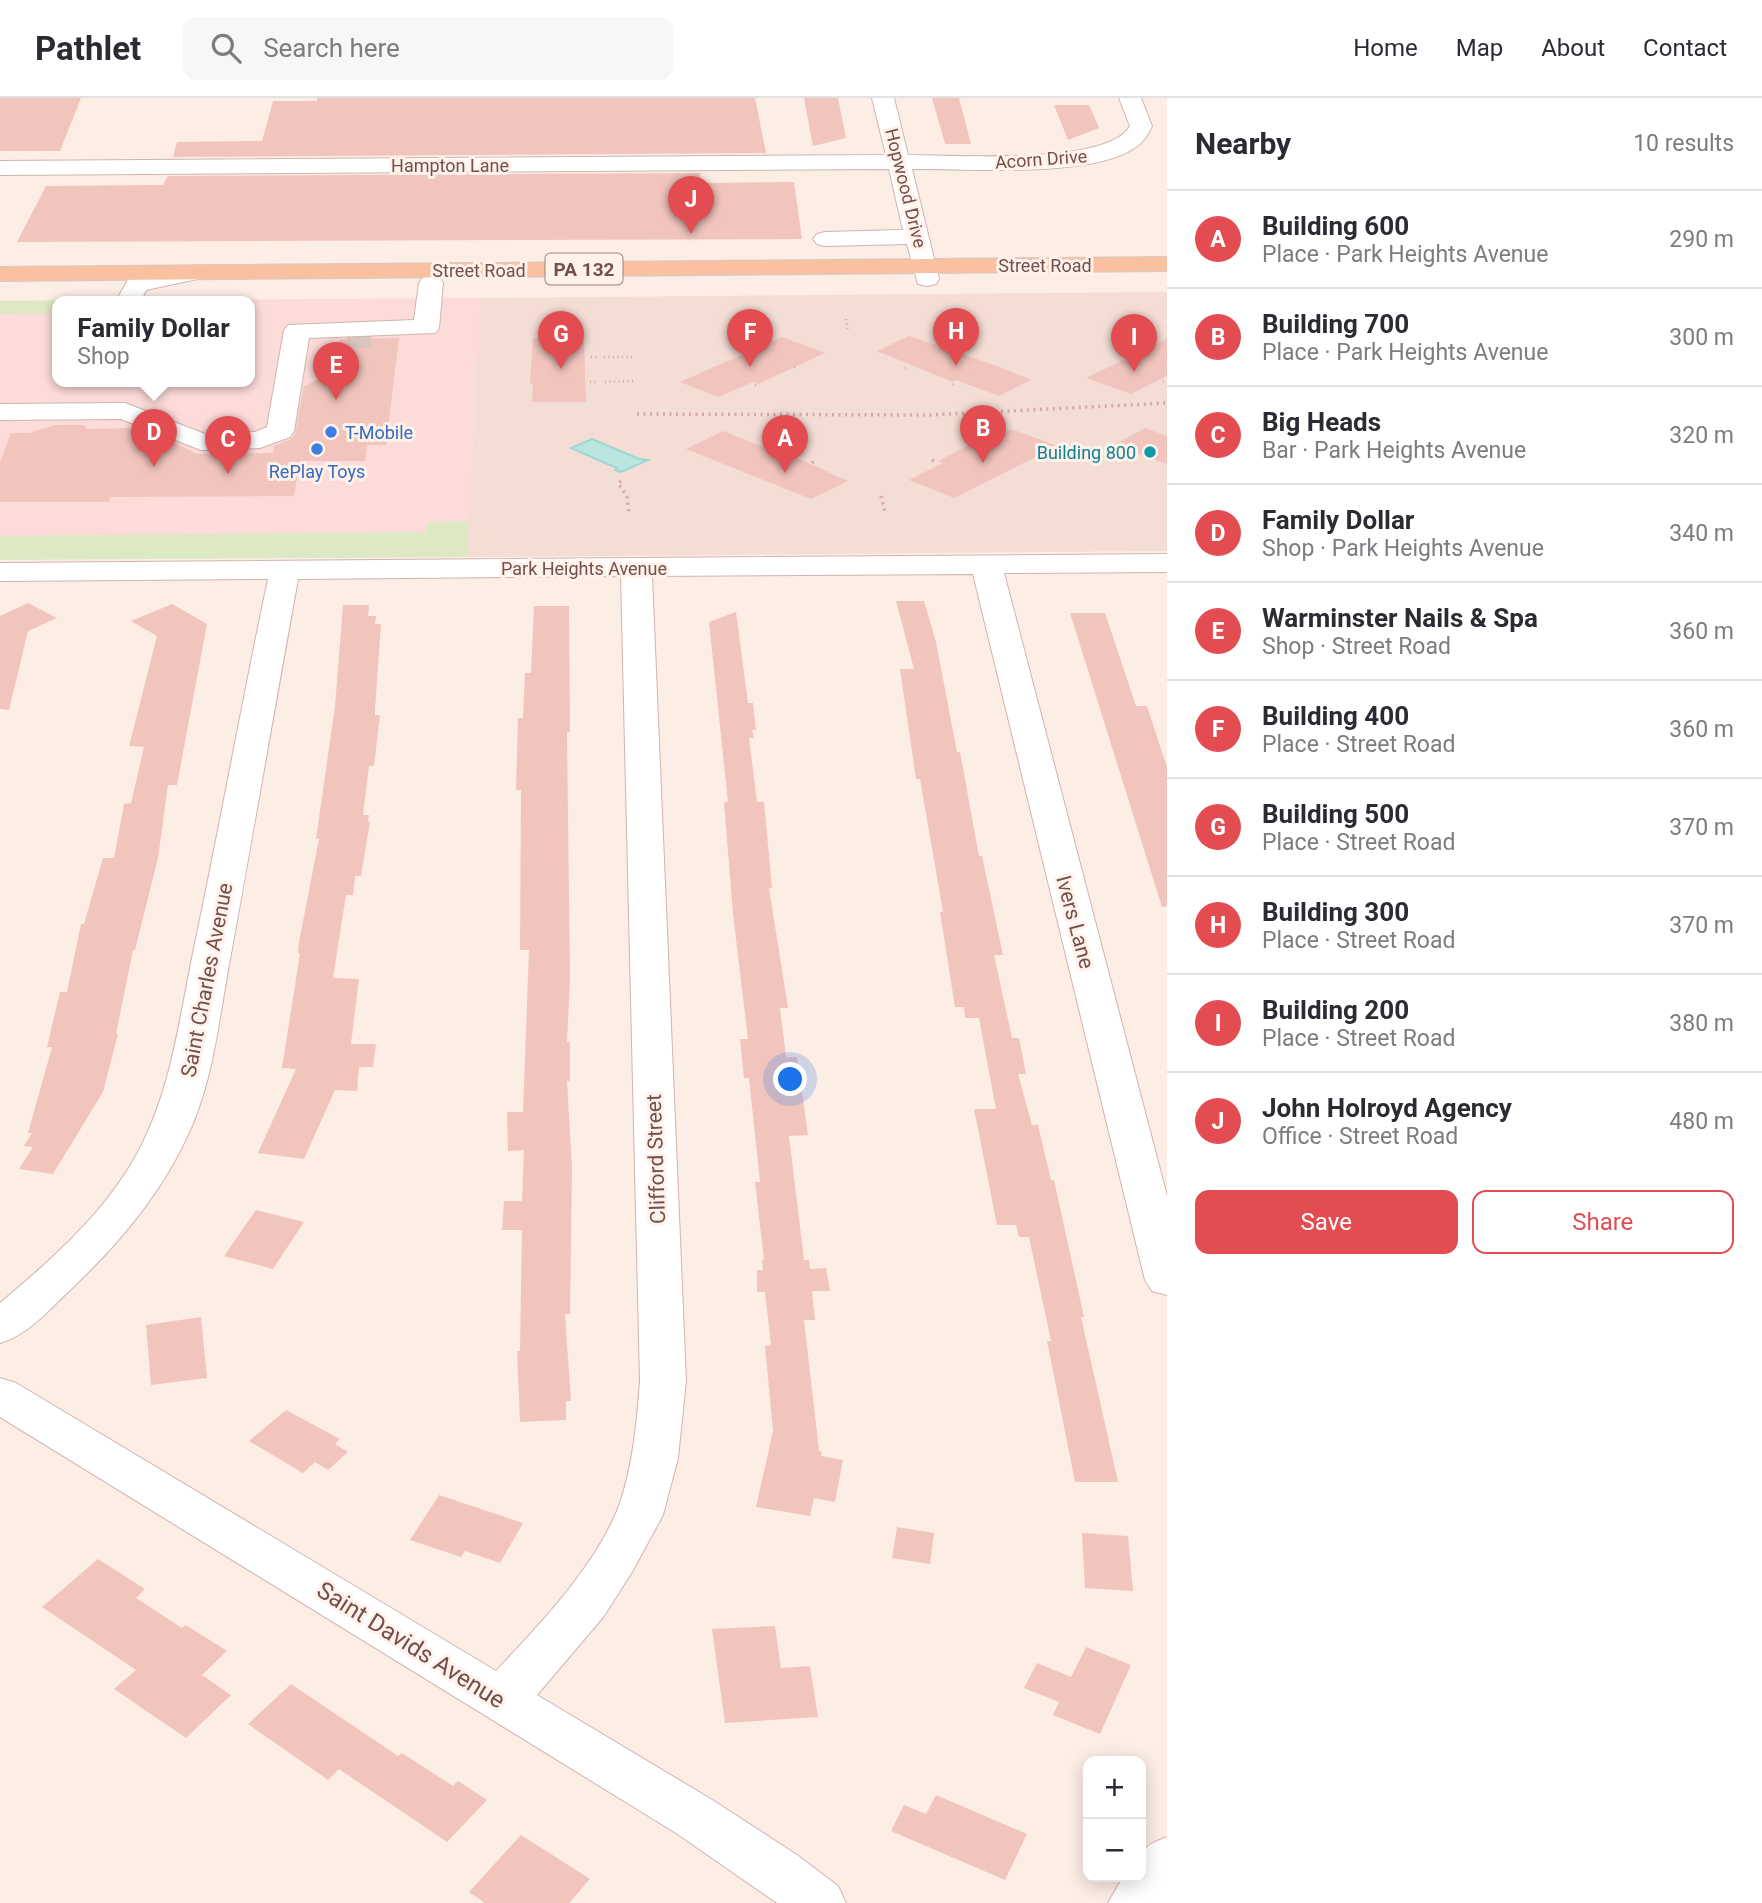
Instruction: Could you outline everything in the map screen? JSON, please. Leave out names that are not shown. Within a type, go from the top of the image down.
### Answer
[{"type":"main road","name":"Street Road","points":[[0,274],[430,283],[926,273],[1167,264]]},
{"type":"main road","name":"Street Road","points":[[190,279],[926,273],[1167,277]]},
{"type":"main road","points":[[0,286],[137,296]]},
{"type":"street","name":"Hopwood Drive","points":[[883,98],[926,273]]},
{"type":"street","name":"Acorn Drive","points":[[899,163],[1054,161],[1107,152],[1124,145],[1140,132],[1141,120],[1130,98]]},
{"type":"street","name":"Hampton Lane","points":[[0,168],[899,163]]},
{"type":"street","points":[[825,239],[918,237]]},
{"type":"street","points":[[137,296],[190,279]]},
{"type":"street","points":[[349,334],[426,328],[430,283]]},
{"type":"street","points":[[2,417],[103,411],[133,413],[201,442],[266,439],[280,431],[297,330],[425,336]]},
{"type":"street","points":[[103,411],[110,387]]},
{"type":"street","name":"Park Heights Avenue","points":[[0,572],[1167,563]]},
{"type":"street","name":"Ivers Lane","points":[[986,564],[1167,1280]]},
{"type":"street","name":"Clifford Street","points":[[501,1700],[563,1633],[614,1563],[643,1505],[656,1456],[662,1418],[663,1367],[636,567]]},
{"type":"street","name":"Saint Charles Avenue","points":[[0,1327],[83,1254],[117,1216],[155,1161],[180,1107],[227,878],[253,727],[285,569]]},
{"type":"street","name":"Saint Davids Avenue","points":[[0,1395],[184,1504],[695,1817],[778,1872],[818,1903]]},
{"type":"street","points":[[1136,1903],[1167,1860]]},
{"type":"path","points":[[846,319],[848,330]]},
{"type":"path","points":[[591,357],[597,357]]},
{"type":"path","points":[[604,357],[633,357]]},
{"type":"path","points":[[604,382],[635,381]]},
{"type":"path","points":[[590,382],[598,382]]},
{"type":"path","points":[[637,414],[930,415],[1167,403]]},
{"type":"path","points":[[621,481],[618,483],[627,497],[629,514]]},
{"type":"path","points":[[881,496],[885,512]]},
{"type":"shaded area","points":[[1167,292],[1167,551],[467,557],[480,298]]},
{"type":"shaded area","points":[[480,298],[467,557],[0,559],[0,301],[52,301],[52,387],[255,387],[255,299]]},
{"type":"green space","points":[[52,300],[52,313],[0,314],[0,301]]},
{"type":"green space","points":[[469,521],[467,557],[0,560],[0,536],[426,532],[428,522]]},
{"type":"water","points":[[592,439],[639,459],[648,460],[621,472],[571,448]]},
{"type":"building","points":[[0,98],[81,98],[60,151],[0,151]]},
{"type":"building","points":[[317,98],[755,98],[766,153],[173,157],[177,142],[262,141],[273,101],[317,101]]},
{"type":"building","points":[[804,98],[838,98],[846,138],[813,146]]},
{"type":"building","points":[[932,98],[959,98],[971,144],[945,144]]},
{"type":"building","points":[[1054,105],[1089,105],[1099,128],[1068,140]]},
{"type":"building","points":[[703,173],[700,174],[701,183],[794,182],[802,239],[17,242],[46,186],[163,185],[168,176]]},
{"type":"building","points":[[909,336],[1031,380],[999,396],[956,380],[953,382],[877,351]]},
{"type":"building","points":[[782,337],[825,353],[758,384],[753,382],[718,397],[680,382]]},
{"type":"building","points":[[399,338],[386,445],[367,445],[365,461],[300,461],[294,496],[110,497],[109,502],[0,502],[0,462],[11,433],[29,433],[55,425],[84,425],[87,429],[129,428],[160,443],[175,443],[197,454],[273,453],[274,446],[291,439],[295,434],[304,386],[327,376],[332,346],[339,343],[340,339]]},
{"type":"building","points":[[533,338],[584,338],[586,402],[532,402],[533,384],[530,384]]},
{"type":"building","points":[[1167,339],[1167,376],[1131,394],[1086,378]]},
{"type":"building","name":"Building 800","points":[[1145,428],[1167,436],[1167,464],[1114,445]]},
{"type":"building","points":[[1011,429],[1057,446],[954,498],[909,480],[943,463],[938,461],[971,444],[977,446]]},
{"type":"building","points":[[723,431],[763,447],[768,445],[848,481],[811,499],[686,449]]},
{"type":"building","points":[[896,601],[924,601],[936,642],[979,856],[982,856],[1003,955],[994,955],[1012,1038],[1019,1038],[1026,1074],[1018,1074],[1032,1125],[1038,1125],[1051,1180],[1054,1180],[1118,1482],[1075,1482],[1047,1341],[1051,1341],[1029,1237],[1019,1237],[1016,1225],[997,1225],[974,1109],[996,1109],[979,1018],[965,1018],[964,1007],[955,1007],[940,912],[943,912],[920,779],[916,779],[900,669],[914,669]]},
{"type":"building","points":[[28,603],[57,618],[28,631],[9,710],[0,709],[0,616]]},
{"type":"building","points":[[172,604],[207,624],[177,785],[168,785],[158,858],[133,950],[118,1034],[103,1092],[53,1174],[19,1169],[33,1147],[24,1146],[32,1133],[28,1133],[52,1047],[47,1047],[60,992],[67,992],[81,924],[84,924],[103,858],[114,858],[124,804],[131,803],[144,747],[129,746],[157,636],[131,621]]},
{"type":"building","points":[[343,605],[369,605],[368,616],[376,616],[375,624],[381,624],[375,709],[375,715],[380,715],[374,766],[369,766],[363,815],[369,815],[370,822],[361,876],[355,876],[353,895],[346,895],[333,978],[359,979],[351,1044],[376,1044],[373,1067],[359,1067],[357,1091],[335,1090],[304,1159],[258,1153],[296,1069],[282,1068],[300,954],[299,942],[319,839],[316,839],[335,706]]},
{"type":"building","points":[[534,606],[569,606],[570,732],[567,732],[570,978],[567,1042],[570,1042],[570,1081],[567,1081],[572,1167],[570,1314],[565,1314],[571,1401],[566,1401],[566,1420],[520,1422],[517,1351],[520,1351],[522,1230],[502,1230],[504,1201],[522,1201],[524,1150],[508,1151],[507,1112],[523,1112],[529,950],[520,950],[521,790],[516,790],[518,718],[523,718],[525,673],[531,673]]},
{"type":"building","points":[[736,612],[748,703],[753,703],[756,730],[752,730],[754,738],[749,738],[757,802],[764,802],[772,888],[769,888],[788,1008],[780,1008],[786,1057],[797,1057],[808,1135],[789,1136],[804,1260],[809,1260],[810,1269],[826,1268],[830,1291],[812,1291],[815,1320],[804,1320],[819,1451],[822,1452],[821,1456],[843,1460],[835,1502],[814,1498],[810,1516],[756,1507],[773,1431],[765,1346],[771,1345],[765,1292],[757,1292],[757,1270],[763,1270],[764,1260],[755,1182],[760,1182],[749,1078],[744,1078],[740,1039],[748,1039],[733,914],[724,802],[728,802],[709,622]]},
{"type":"building","points":[[1070,613],[1105,613],[1136,706],[1147,706],[1167,767],[1167,906],[1162,907]]},
{"type":"building","points":[[256,1210],[304,1222],[273,1269],[224,1256]]},
{"type":"building","points":[[201,1317],[207,1378],[151,1385],[146,1325]]},
{"type":"building","points":[[286,1410],[340,1439],[335,1444],[348,1452],[328,1470],[315,1462],[303,1473],[249,1441]]},
{"type":"building","points":[[439,1495],[523,1523],[500,1563],[465,1551],[461,1557],[410,1540]]},
{"type":"building","points":[[897,1527],[934,1533],[930,1564],[892,1558]]},
{"type":"building","points":[[1082,1533],[1128,1536],[1133,1591],[1085,1588]]},
{"type":"building","points":[[98,1559],[145,1589],[136,1598],[182,1628],[186,1625],[227,1651],[202,1675],[231,1695],[186,1738],[114,1689],[136,1670],[42,1607]]},
{"type":"building","points":[[775,1626],[781,1668],[810,1666],[818,1717],[725,1723],[712,1629]]},
{"type":"building","points":[[1086,1647],[1131,1665],[1100,1734],[1053,1715],[1059,1702],[1024,1688],[1037,1663],[1071,1677]]},
{"type":"building","points":[[291,1684],[398,1756],[402,1753],[453,1786],[458,1781],[487,1800],[447,1842],[339,1769],[328,1780],[248,1724]]},
{"type":"building","points":[[936,1795],[1027,1834],[1005,1880],[891,1831],[904,1805],[926,1814]]},
{"type":"building","points":[[521,1835],[590,1879],[569,1903],[485,1903],[469,1892]]},
{"type":"tunnel","points":[[347,336],[371,336]]},
{"type":"place","name":"John Holroyd Agency","points":[[691,234]]},
{"type":"place","name":"Building 300","points":[[956,366]]},
{"type":"place","name":"Building 400","points":[[750,367]]},
{"type":"place","name":"Building 500","points":[[561,369]]},
{"type":"place","name":"Building 200","points":[[1134,372]]},
{"type":"place","name":"Warminster Nails & Spa","points":[[336,400]]},
{"type":"place","name":"T-Mobile","points":[[331,432]]},
{"type":"place","name":"RePlay Toys","points":[[317,449]]},
{"type":"place","name":"Building 800","points":[[1150,452]]},
{"type":"place","name":"Building 700","points":[[983,463]]},
{"type":"place","name":"Family Dollar","points":[[154,467]]},
{"type":"place","name":"Building 600","points":[[785,473]]},
{"type":"place","name":"Big Heads","points":[[228,474]]}]
